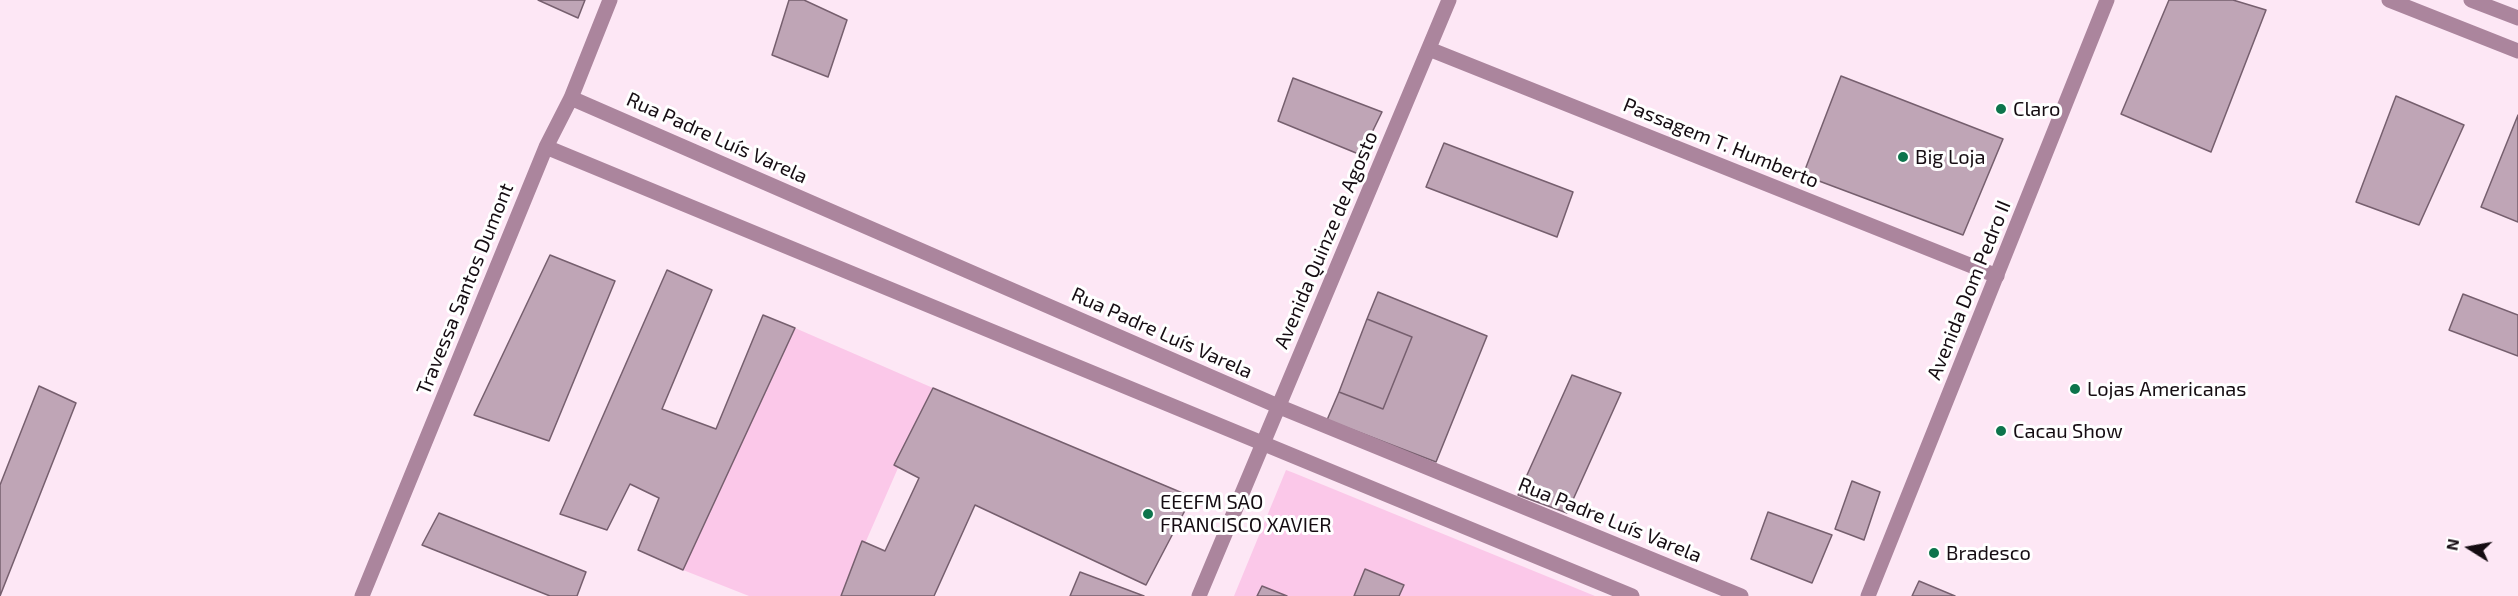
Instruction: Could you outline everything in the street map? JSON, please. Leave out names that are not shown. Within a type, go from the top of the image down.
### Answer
[{"type":"street","name":"Travessa Santos Dumont","points":[[362,596],[546,147],[571,98],[610,0]]},
{"type":"street","name":"Avenida Quinze de Agosto","points":[[1199,596],[1449,0]]},
{"type":"street","name":"Avenida Dom Pedro II","points":[[1868,596],[2107,0]]},
{"type":"street","points":[[2390,0],[2518,51]]},
{"type":"street","points":[[2471,0],[2518,18]]},
{"type":"street","name":"Passagem T. Humberto","points":[[1429,49],[1998,276]]},
{"type":"street","name":"Rua Padre Luís Varela","points":[[571,98],[1280,406],[1741,596]]},
{"type":"street","points":[[546,147],[1632,596]]},
{"type":"shaded area","points":[[795,328],[933,388],[842,596],[749,596],[683,570]]},
{"type":"shaded area","points":[[1286,470],[1294,473],[1595,596],[1234,596]]},
{"type":"building","points":[[538,0],[585,0],[578,18]]},
{"type":"building","points":[[789,0],[804,0],[847,20],[828,77],[772,55]]},
{"type":"building","points":[[2169,0],[2233,0],[2266,10],[2211,152],[2121,114]]},
{"type":"building","name":"Big Loja","points":[[1841,76],[2003,139],[1963,235],[1803,175]]},
{"type":"building","points":[[1293,78],[1382,112],[1361,155],[1278,121]]},
{"type":"building","points":[[2396,96],[2464,125],[2419,225],[2356,202]]},
{"type":"building","points":[[2518,115],[2518,222],[2481,207]]},
{"type":"building","points":[[1444,143],[1573,192],[1557,237],[1426,187]]},
{"type":"building","points":[[550,255],[615,281],[549,441],[474,415]]},
{"type":"building","points":[[667,270],[712,290],[662,409],[716,429],[763,315],[795,328],[683,570],[638,550],[659,498],[630,484],[607,530],[560,514]]},
{"type":"building","points":[[1378,292],[1487,336],[1436,462],[1327,420],[1339,392],[1383,409],[1412,337],[1367,319]]},
{"type":"building","points":[[2463,294],[2518,315],[2518,356],[2449,330]]},
{"type":"building","points":[[1367,319],[1412,337],[1383,409],[1339,392]]},
{"type":"building","points":[[1572,375],[1621,393],[1567,513],[1518,495]]},
{"type":"building","points":[[39,386],[76,403],[0,596],[0,485]]},
{"type":"building","points":[[933,388],[1192,497],[1146,585],[975,505],[934,596],[841,596],[862,541],[885,551],[919,478],[894,465]]},
{"type":"building","points":[[1852,481],[1880,492],[1864,540],[1835,529]]},
{"type":"building","points":[[1768,512],[1832,535],[1812,583],[1751,559]]},
{"type":"building","points":[[439,513],[586,572],[577,596],[550,596],[422,545]]},
{"type":"building","points":[[1365,569],[1404,585],[1399,596],[1354,596]]},
{"type":"building","points":[[1080,572],[1144,596],[1070,596]]},
{"type":"building","points":[[1919,581],[1955,596],[1912,596]]},
{"type":"building","points":[[1262,586],[1287,596],[1257,596]]},
{"type":"place","name":"Claro","points":[[2001,109]]},
{"type":"place","name":"Big Loja","points":[[1903,157]]},
{"type":"place","name":"Lojas Americanas","points":[[2075,389]]},
{"type":"place","name":"Cacau Show","points":[[2001,431]]},
{"type":"place","name":"EEEFM SAO FRANCISCO XAVIER","points":[[1148,514]]},
{"type":"place","name":"Bradesco","points":[[1934,553]]}]
